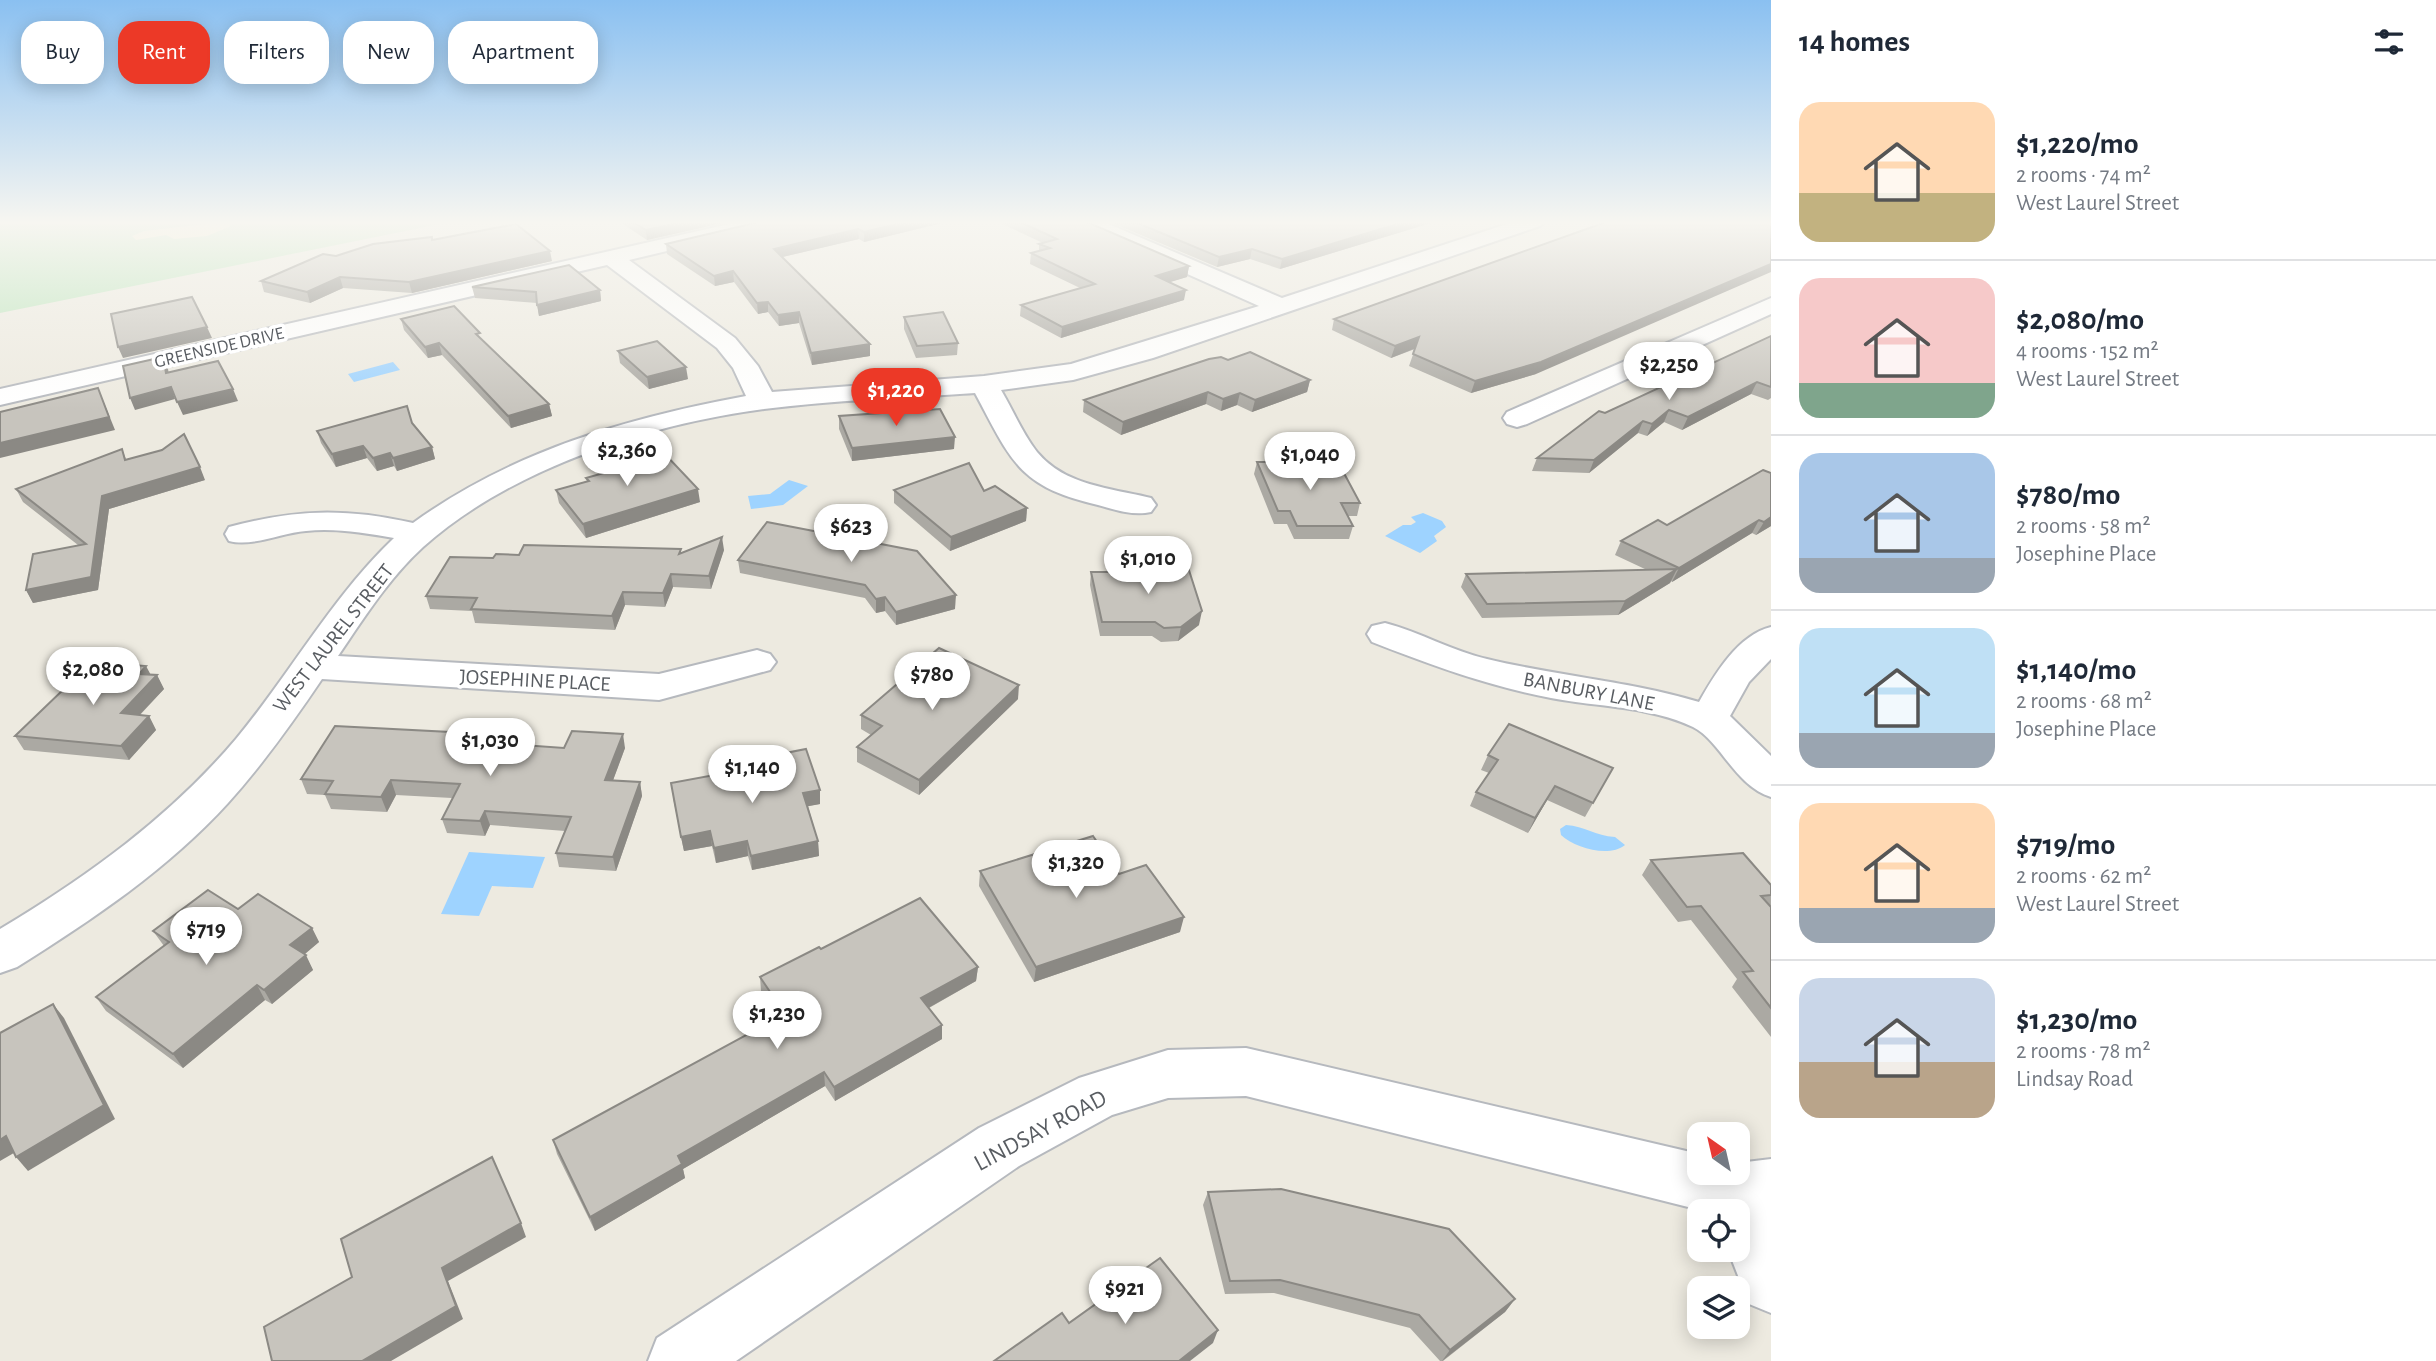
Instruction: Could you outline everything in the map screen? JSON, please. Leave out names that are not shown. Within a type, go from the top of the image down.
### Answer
[{"type":"street","name":"GREENSIDE DRIVE","points":[[0,397],[487,286]]},
{"type":"street","points":[[649,286],[726,343],[746,366],[762,401]]},
{"type":"street","points":[[1233,286],[1280,306]]},
{"type":"street","name":"WEST LAUREL STREET","points":[[0,953],[87,896],[147,851],[200,804],[236,767],[379,574],[419,534],[456,508],[545,460],[658,423],[762,401],[984,384],[1035,378],[1110,362],[1342,286]]},
{"type":"street","points":[[1517,418],[1771,305]]},
{"type":"street","points":[[984,384],[1028,460],[1047,475],[1072,488],[1140,505]]},
{"type":"street","points":[[241,534],[294,520],[327,519],[361,521],[419,534]]},
{"type":"street","name":"BANBURY LANE","points":[[1385,634],[1472,668],[1552,686],[1645,699],[1709,718],[1771,782]]},
{"type":"street","points":[[1709,718],[1734,675],[1771,638]]},
{"type":"street","name":"JOSEPHINE PLACE","points":[[310,666],[659,687],[757,662]]},
{"type":"street","name":"LINDSAY ROAD","points":[[680,1361],[999,1147],[1098,1095],[1168,1074],[1246,1072],[1753,1189]]},
{"type":"street","points":[[1753,1189],[1771,1282]]},
{"type":"green space","points":[[0,286],[136,286],[0,313]]},
{"type":"water","points":[[393,362],[400,370],[354,382],[348,374]]},
{"type":"water","points":[[789,480],[808,486],[783,505],[751,509],[748,496],[770,494]]},
{"type":"water","points":[[1423,513],[1442,521],[1446,527],[1434,536],[1437,541],[1420,553],[1385,536],[1403,525],[1416,522],[1411,517]]},
{"type":"water","points":[[1566,825],[1615,837],[1625,845],[1610,851],[1583,847],[1561,835],[1560,829]]},
{"type":"water","points":[[469,852],[545,857],[533,888],[492,886],[479,916],[441,914]]},
{"type":"building","points":[[280,286],[321,286],[307,292]]},
{"type":"building","points":[[594,286],[600,290],[537,305],[536,292],[472,287]]},
{"type":"building","points":[[744,286],[811,286],[870,344],[811,353],[799,312],[778,315],[768,302],[757,303]]},
{"type":"building","points":[[1090,286],[1176,286],[1186,290],[1062,327],[1021,305]]},
{"type":"building","points":[[1428,286],[1721,286],[1541,362],[1475,381],[1413,354],[1419,337],[1395,346],[1334,319]]},
{"type":"building","points":[[192,297],[207,327],[118,347],[111,314]]},
{"type":"building","points":[[454,306],[480,333],[476,334],[549,404],[508,416],[439,343],[425,347],[401,319]]},
{"type":"building","points":[[943,312],[958,343],[917,346],[904,317]]},
{"type":"building","points":[[1771,336],[1771,387],[1757,382],[1688,417],[1669,410],[1652,424],[1643,421],[1594,460],[1537,458],[1599,411],[1605,413]]},
{"type":"building","points":[[657,341],[686,367],[647,377],[618,351]]},
{"type":"building","points":[[1250,352],[1310,380],[1255,400],[1240,393],[1223,399],[1208,392],[1123,422],[1084,400],[1209,359],[1221,357],[1228,360]]},
{"type":"building","points":[[163,357],[166,373],[218,361],[233,389],[177,402],[171,387],[130,398],[123,366]]},
{"type":"building","points":[[98,388],[109,417],[0,443],[0,412]]},
{"type":"building","points":[[407,406],[412,423],[432,447],[393,458],[390,453],[373,458],[363,446],[332,454],[317,431]]},
{"type":"building","points":[[940,409],[955,437],[852,448],[839,416]]},
{"type":"building","points":[[184,434],[200,467],[102,496],[91,577],[26,590],[33,554],[86,544],[16,489],[122,449],[125,460],[162,450]]},
{"type":"building","points":[[662,451],[698,489],[583,524],[556,490],[618,469],[614,464]]},
{"type":"building","points":[[1257,462],[1338,462],[1360,503],[1341,503],[1353,526],[1297,526],[1290,511],[1278,511]]},
{"type":"building","points":[[969,463],[984,491],[995,486],[1027,508],[951,537],[894,490]]},
{"type":"building","points":[[1763,470],[1771,473],[1771,517],[1764,522],[1759,520],[1679,568],[1621,541],[1658,520],[1667,525]]},
{"type":"building","points":[[767,522],[917,551],[956,595],[896,612],[885,597],[876,599],[865,585],[738,560]]},
{"type":"building","points":[[722,537],[709,576],[671,574],[663,593],[623,592],[612,616],[471,609],[477,598],[426,596],[450,557],[493,558],[496,554],[519,555],[524,545],[681,549],[679,554]]},
{"type":"building","points":[[1187,564],[1202,611],[1181,627],[1164,628],[1155,622],[1102,622],[1091,572],[1146,572],[1144,565]]},
{"type":"building","points":[[1677,569],[1625,601],[1487,604],[1466,574]]},
{"type":"building","points":[[939,648],[1019,685],[919,780],[857,747],[882,726],[861,715]]},
{"type":"building","points":[[92,662],[146,666],[139,674],[157,675],[121,713],[149,716],[121,746],[15,736]]},
{"type":"building","points":[[1509,724],[1613,768],[1593,803],[1555,786],[1535,818],[1476,792],[1498,760],[1488,755]]},
{"type":"building","points":[[335,726],[469,733],[465,741],[564,748],[572,731],[623,734],[605,780],[640,782],[613,857],[556,853],[571,817],[485,811],[480,821],[442,819],[460,784],[391,780],[381,797],[325,794],[333,781],[301,779]]},
{"type":"building","points":[[806,749],[820,790],[803,793],[818,841],[751,856],[747,841],[714,848],[710,831],[681,837],[671,783],[758,767],[755,759]]},
{"type":"building","points":[[1093,836],[1119,874],[1146,865],[1184,917],[1036,967],[980,871]]},
{"type":"building","points":[[1743,853],[1771,885],[1771,895],[1761,896],[1771,907],[1771,1008],[1743,972],[1753,971],[1701,906],[1687,907],[1651,860]]},
{"type":"building","points":[[208,890],[238,909],[258,894],[312,928],[290,945],[306,955],[264,990],[257,985],[173,1054],[96,997],[169,942],[153,931]]},
{"type":"building","points":[[920,898],[978,967],[921,998],[942,1025],[834,1087],[824,1072],[678,1156],[682,1164],[590,1217],[553,1140],[785,1014],[760,977]]},
{"type":"building","points":[[53,1004],[104,1105],[16,1157],[6,1136],[0,1140],[0,1033]]},
{"type":"building","points":[[492,1157],[521,1223],[442,1268],[456,1306],[362,1361],[272,1361],[264,1327],[352,1277],[341,1239]]},
{"type":"building","points":[[1281,1189],[1449,1229],[1515,1299],[1450,1350],[1419,1315],[1280,1280],[1230,1281],[1208,1192]]},
{"type":"building","points":[[1160,1258],[1218,1330],[1179,1361],[994,1361],[1062,1313],[1069,1323]]}]
